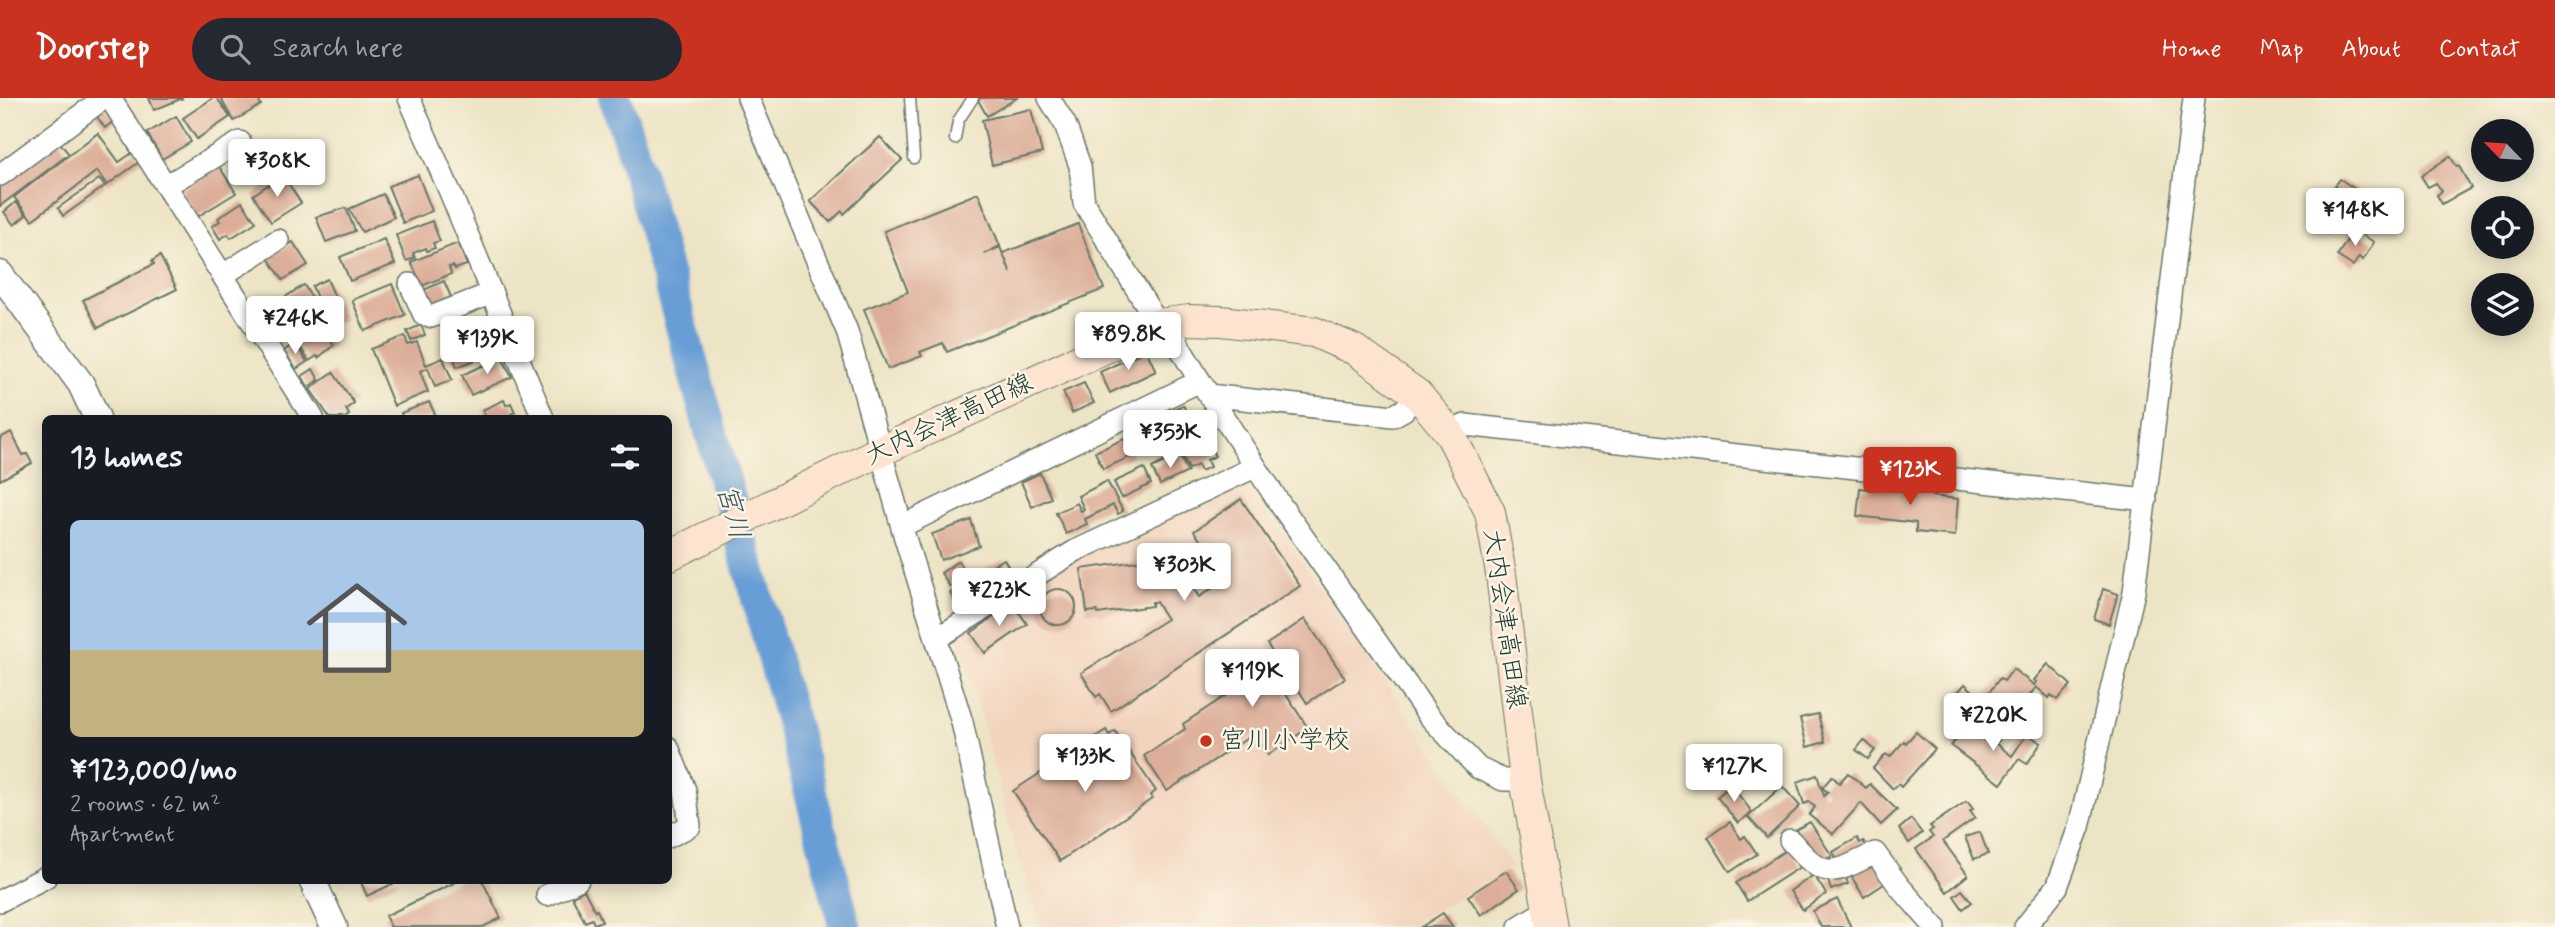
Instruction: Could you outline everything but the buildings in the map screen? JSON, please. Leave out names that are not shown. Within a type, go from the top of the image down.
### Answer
[{"type":"main road","name":"大内会津高田線","points":[[672,554],[876,453],[1164,323],[1221,321],[1314,332],[1354,350],[1417,394],[1449,432],[1490,512],[1501,574],[1525,780],[1550,918]]},
{"type":"street","points":[[0,175],[104,98]]},
{"type":"street","points":[[110,98],[311,415]]},
{"type":"street","points":[[409,98],[541,415]]},
{"type":"street","points":[[748,98],[847,331],[876,453],[902,526],[962,722],[1007,927]]},
{"type":"street","points":[[1049,98],[1065,124],[1080,166],[1084,203],[1255,467],[1428,715],[1478,768],[1503,780],[1525,780]]},
{"type":"street","points":[[2025,927],[2057,887],[2079,827],[2134,592],[2194,98]]},
{"type":"street","points":[[167,185],[240,142]]},
{"type":"street","points":[[223,275],[278,240]]},
{"type":"street","points":[[0,274],[81,384],[96,415]]},
{"type":"street","points":[[410,284],[424,315],[431,317],[492,293]]},
{"type":"street","points":[[902,526],[1204,388],[1393,416],[1404,410],[1417,394]]},
{"type":"street","points":[[1449,432],[1465,425],[2146,500]]},
{"type":"street","points":[[936,639],[1074,551],[1255,467]]},
{"type":"street","points":[[672,757],[685,790],[690,826],[672,834]]},
{"type":"street","points":[[1790,840],[1810,863],[1829,871],[1841,870],[1875,853],[1899,886],[1936,927]]},
{"type":"street","points":[[0,901],[42,879]]},
{"type":"street","points":[[314,884],[334,927]]},
{"type":"street","points":[[547,895],[570,884]]},
{"type":"street","points":[[1519,927],[1550,918]]},
{"type":"lane","points":[[910,98],[914,158]]},
{"type":"lane","points":[[955,139],[958,121],[973,98]]},
{"type":"shaded area","name":"宮川小学校","points":[[1250,487],[1512,866],[1408,927],[1042,927],[1017,854],[957,628],[1076,553]]},
{"type":"waterway","name":"宮川","points":[[615,98],[631,145],[798,744],[845,927]]},
{"type":"place","name":"宮川小学校","points":[[1206,741]]}]
